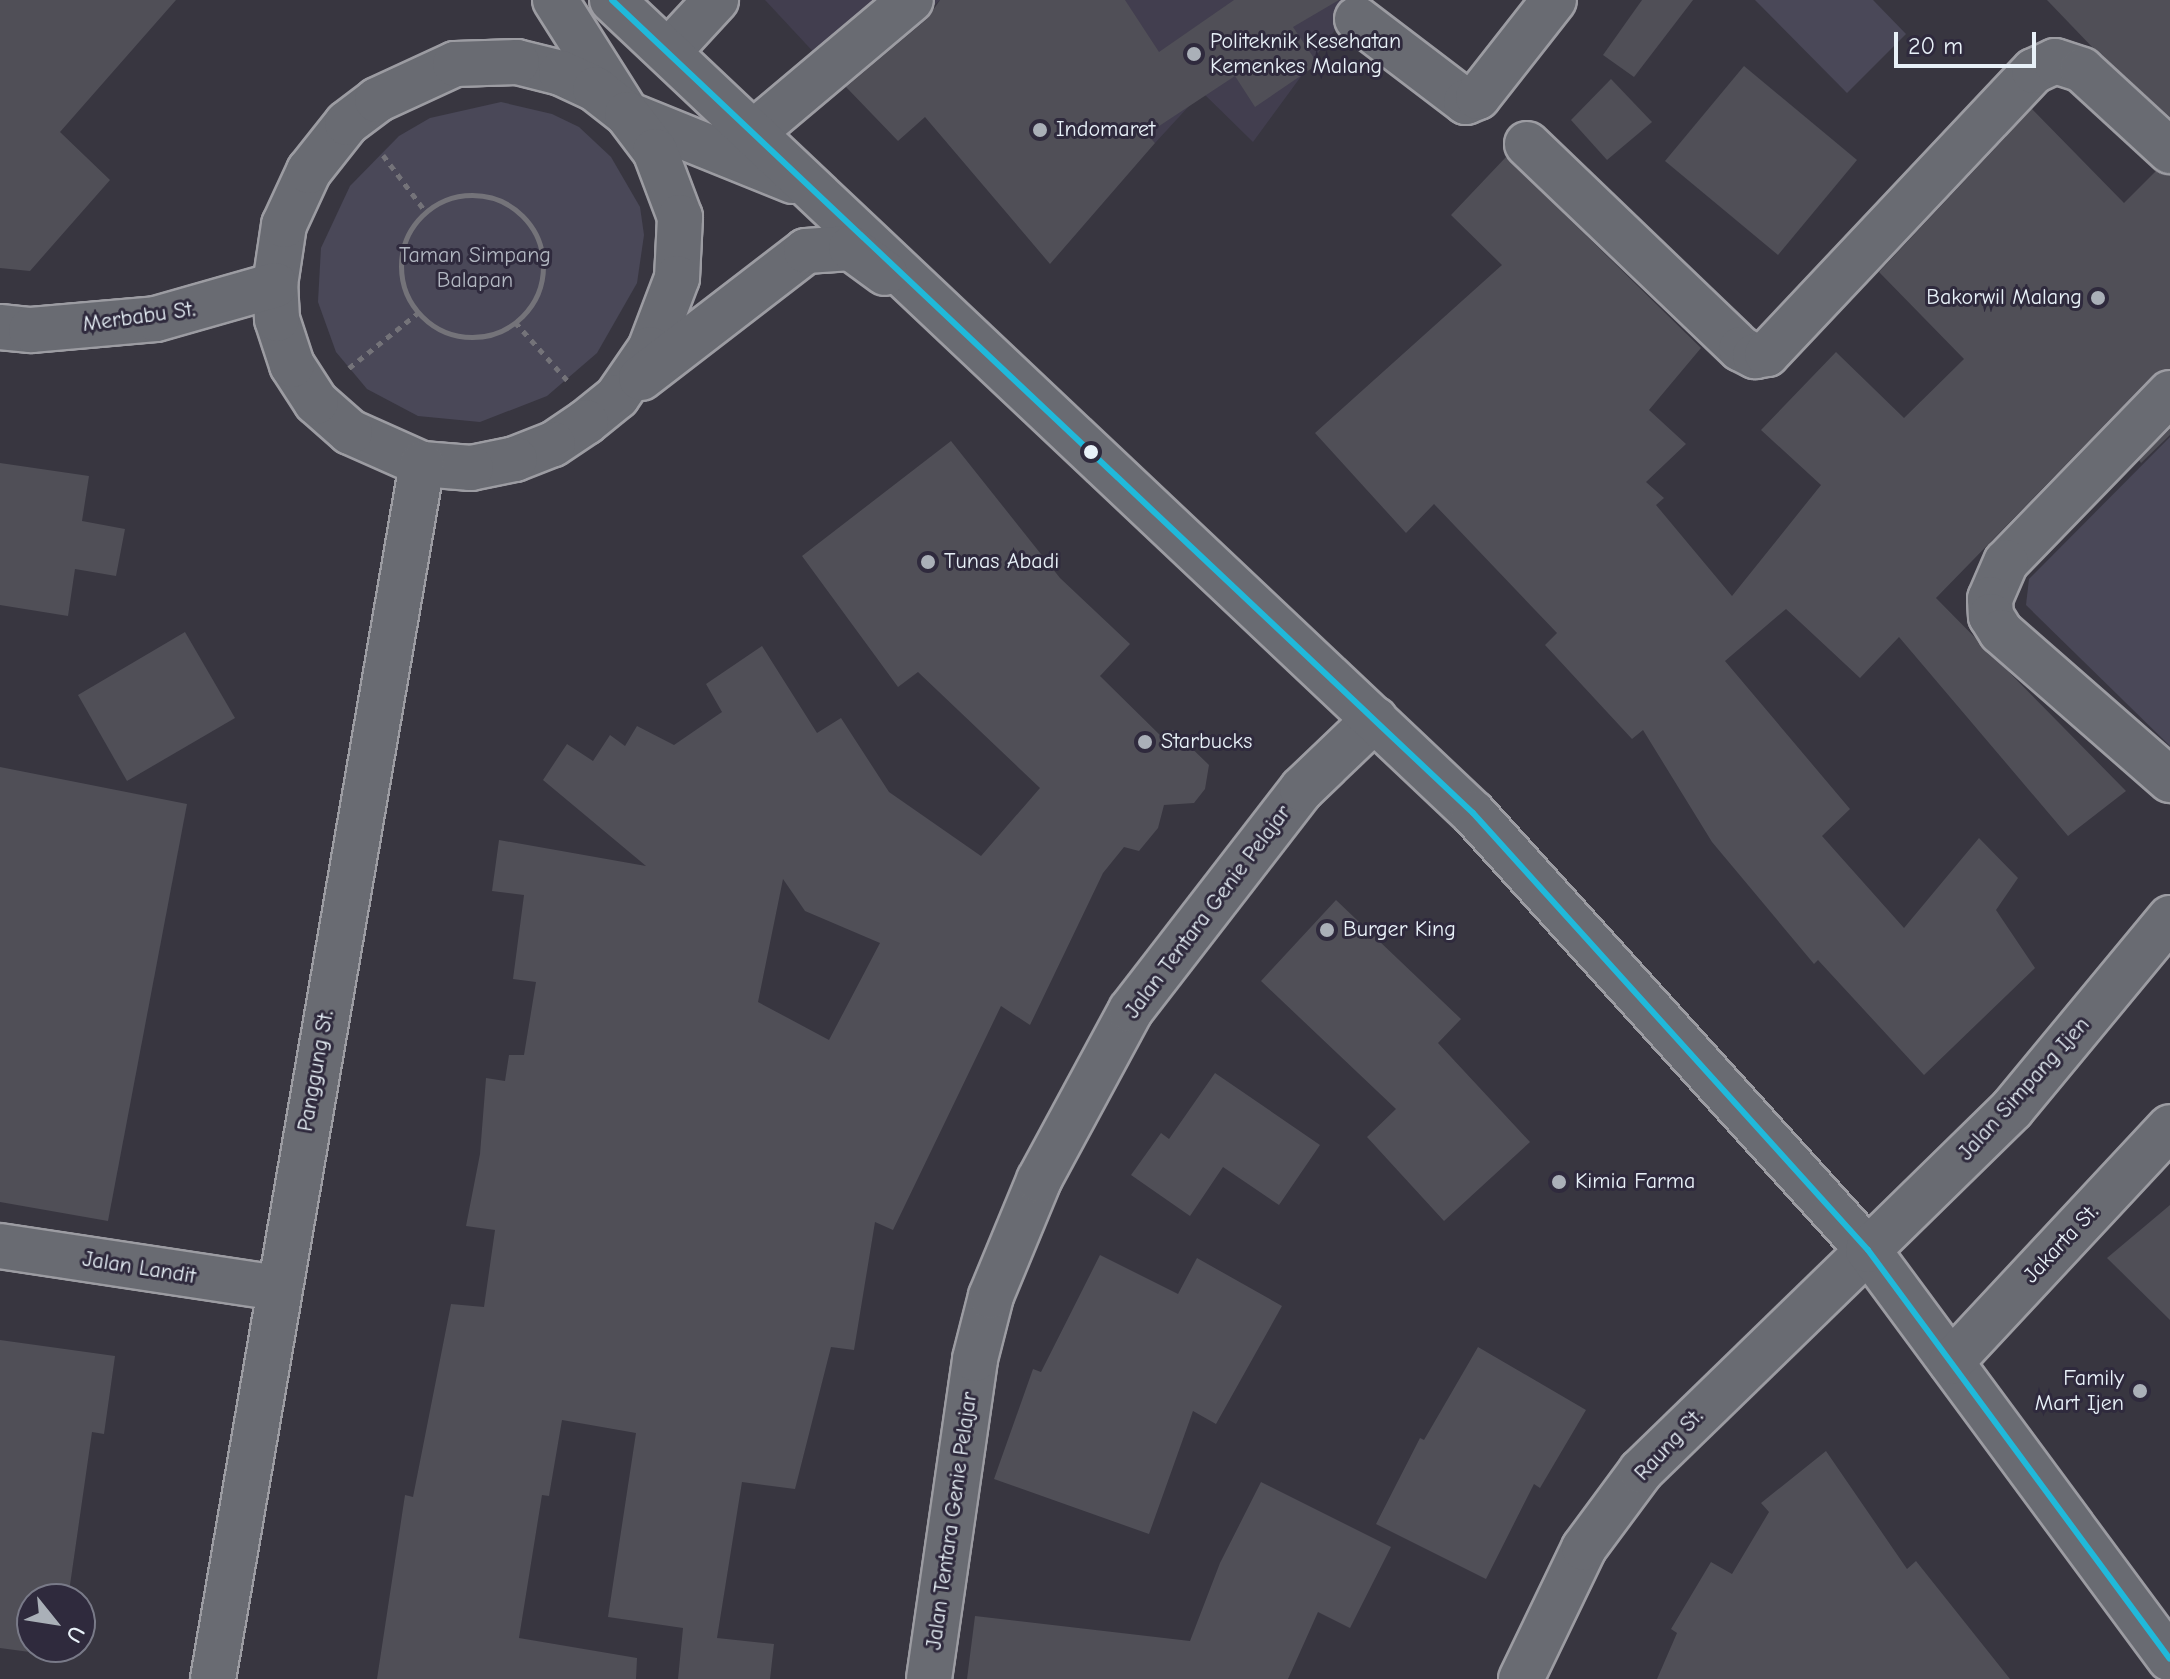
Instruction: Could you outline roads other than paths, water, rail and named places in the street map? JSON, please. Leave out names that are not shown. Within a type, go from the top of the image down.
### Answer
[{"type":"main road","points":[[555,0],[627,114],[655,151],[673,190],[681,246],[668,312],[617,397]]},
{"type":"main road","points":[[612,0],[1473,813],[1868,1250],[2170,1659]]},
{"type":"main road","points":[[668,52],[716,0]]},
{"type":"main road","points":[[1357,19],[1466,102],[1478,97],[1554,0]]},
{"type":"main road","points":[[754,132],[894,6]]},
{"type":"main road","points":[[1527,144],[1741,349],[1755,356],[1767,354],[2034,71],[2055,61],[2082,70],[2170,151]]},
{"type":"main road","points":[[815,190],[627,114],[572,78],[517,62],[455,64],[417,79],[347,123],[309,171],[284,225],[275,285],[277,319],[292,365],[316,402],[350,432],[422,464],[471,468],[515,459],[553,444],[806,251],[851,248],[957,327]]},
{"type":"main road","name":"Merbabu St.","points":[[0,327],[31,330],[156,319],[275,285]]},
{"type":"main road","points":[[2170,393],[2006,562],[1990,599],[1991,616],[2001,632],[2170,780]]},
{"type":"main road","name":"Panggung St.","points":[[213,1679],[422,464]]},
{"type":"main road","name":"Jalan Tentara Genie Pelajar","points":[[929,1679],[975,1359],[991,1296],[1039,1180],[1131,1010],[1302,789],[1375,719]]},
{"type":"main road","name":"Jalan Simpang Ijen","points":[[1868,1250],[2012,1109],[2170,918]]},
{"type":"main road","name":"Jakarta St.","points":[[1951,1362],[2170,1127]]},
{"type":"main road","name":"Jalan Landit","points":[[0,1246],[278,1288]]},
{"type":"main road","name":"Raung St.","points":[[1521,1679],[1584,1548],[1641,1471],[1868,1250]]},
{"type":"place","name":"Politeknik Kesehatan Kemenkes Malang","points":[[1194,54]]},
{"type":"place","name":"Indomaret","points":[[1040,130]]},
{"type":"place","name":"Bakorwil Malang","points":[[2098,298]]},
{"type":"place","name":"Tunas Abadi","points":[[928,562]]},
{"type":"place","name":"Starbucks","points":[[1145,742]]},
{"type":"place","name":"Burger King","points":[[1327,930]]},
{"type":"place","name":"Kimia Farma","points":[[1559,1182]]},
{"type":"place","name":"Family Mart Ijen","points":[[2140,1391]]},
{"type":"park label","name":"Taman Simpang Balapan","points":[[475,268]]}]
